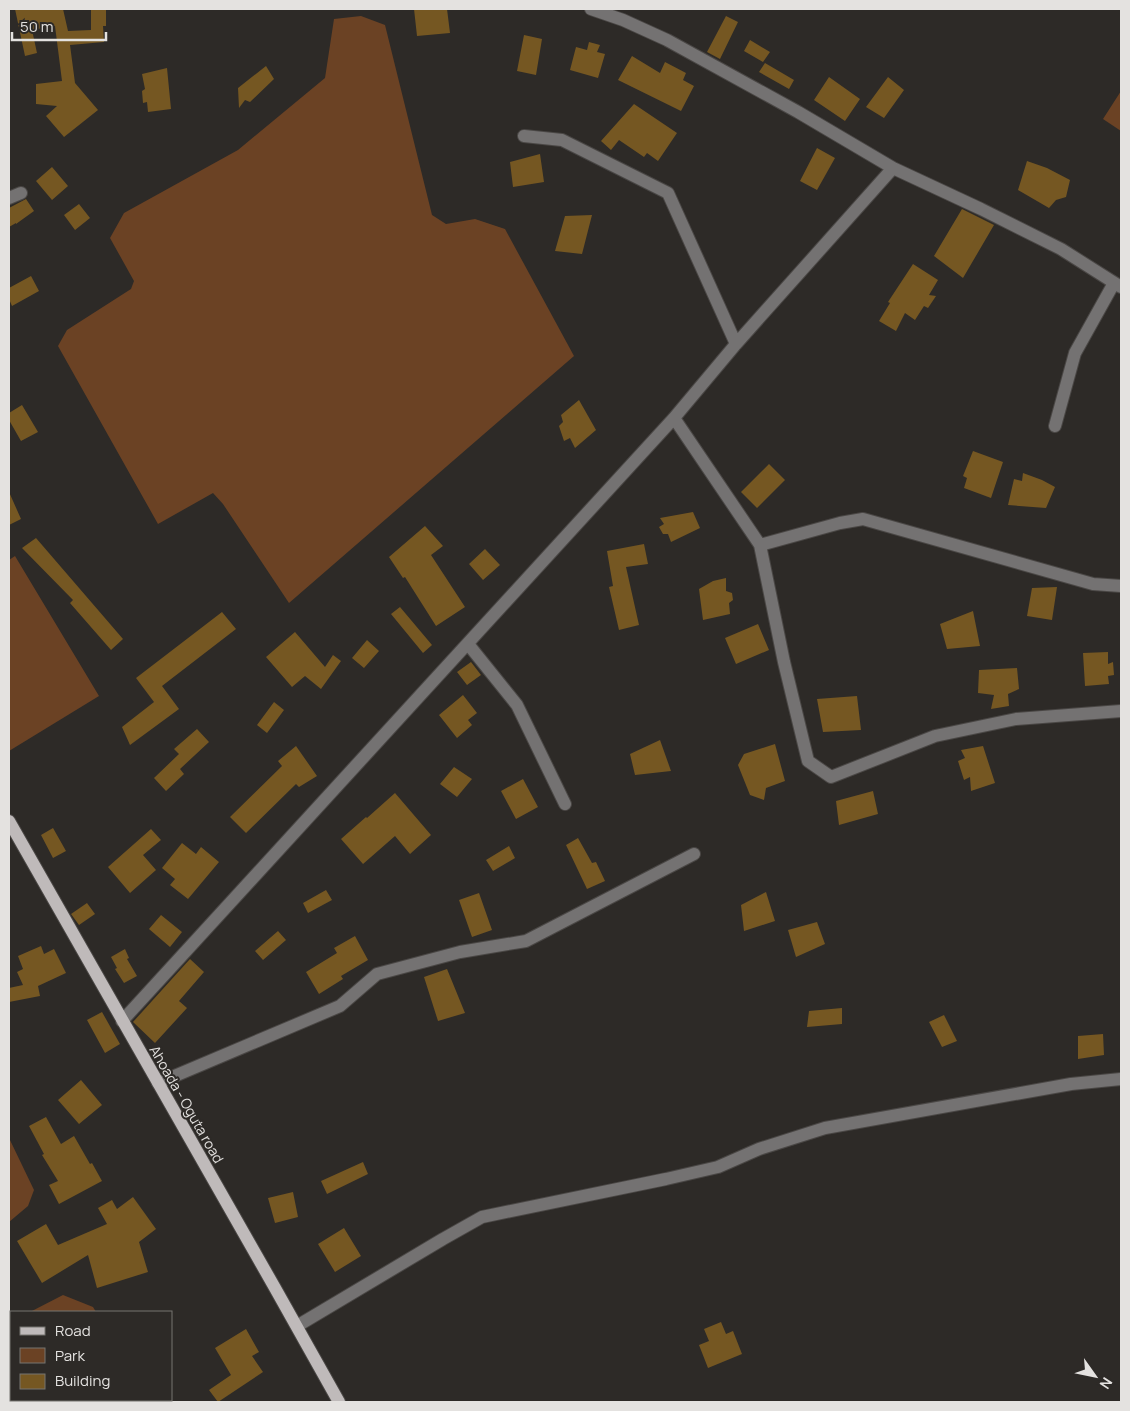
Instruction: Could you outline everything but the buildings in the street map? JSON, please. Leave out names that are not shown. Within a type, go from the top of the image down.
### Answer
[{"type":"main road","name":"Ahoada - Oguta road","points":[[9,821],[339,1402]]},
{"type":"street","points":[[592,9],[623,20],[667,40],[798,112],[893,168],[1061,249],[1118,285],[1075,353],[1055,426]]},
{"type":"street","points":[[524,136],[562,140],[668,193],[736,344]]},
{"type":"street","points":[[122,1020],[674,418],[736,344],[893,168]]},
{"type":"street","points":[[674,418],[760,545],[784,662],[808,761],[831,777],[935,736],[1016,719],[1121,711]]},
{"type":"street","points":[[760,545],[840,523],[863,519],[1093,584],[1121,586]]},
{"type":"street","points":[[468,644],[517,705],[565,804]]},
{"type":"street","points":[[158,1083],[340,1006],[377,974],[460,952],[526,941],[694,854]]},
{"type":"street","points":[[297,1326],[482,1217],[718,1167],[759,1149],[824,1128],[1071,1084],[1121,1078]]},
{"type":"green space","points":[[361,16],[385,25],[432,215],[446,224],[475,219],[505,229],[574,356],[289,603],[223,504],[213,493],[158,524],[58,346],[67,330],[131,289],[134,281],[110,238],[124,213],[238,150],[325,78],[334,19]]},
{"type":"green space","points":[[1121,91],[1121,131],[1103,119]]},
{"type":"green space","points":[[15,556],[99,696],[9,751],[9,560]]},
{"type":"green space","points":[[9,1138],[34,1190],[28,1206],[9,1222]]},
{"type":"green space","points":[[63,1295],[93,1307],[95,1311],[32,1311]]},
{"type":"green space","points":[[9,1323],[10,1401],[142,1402],[9,1402]]}]
